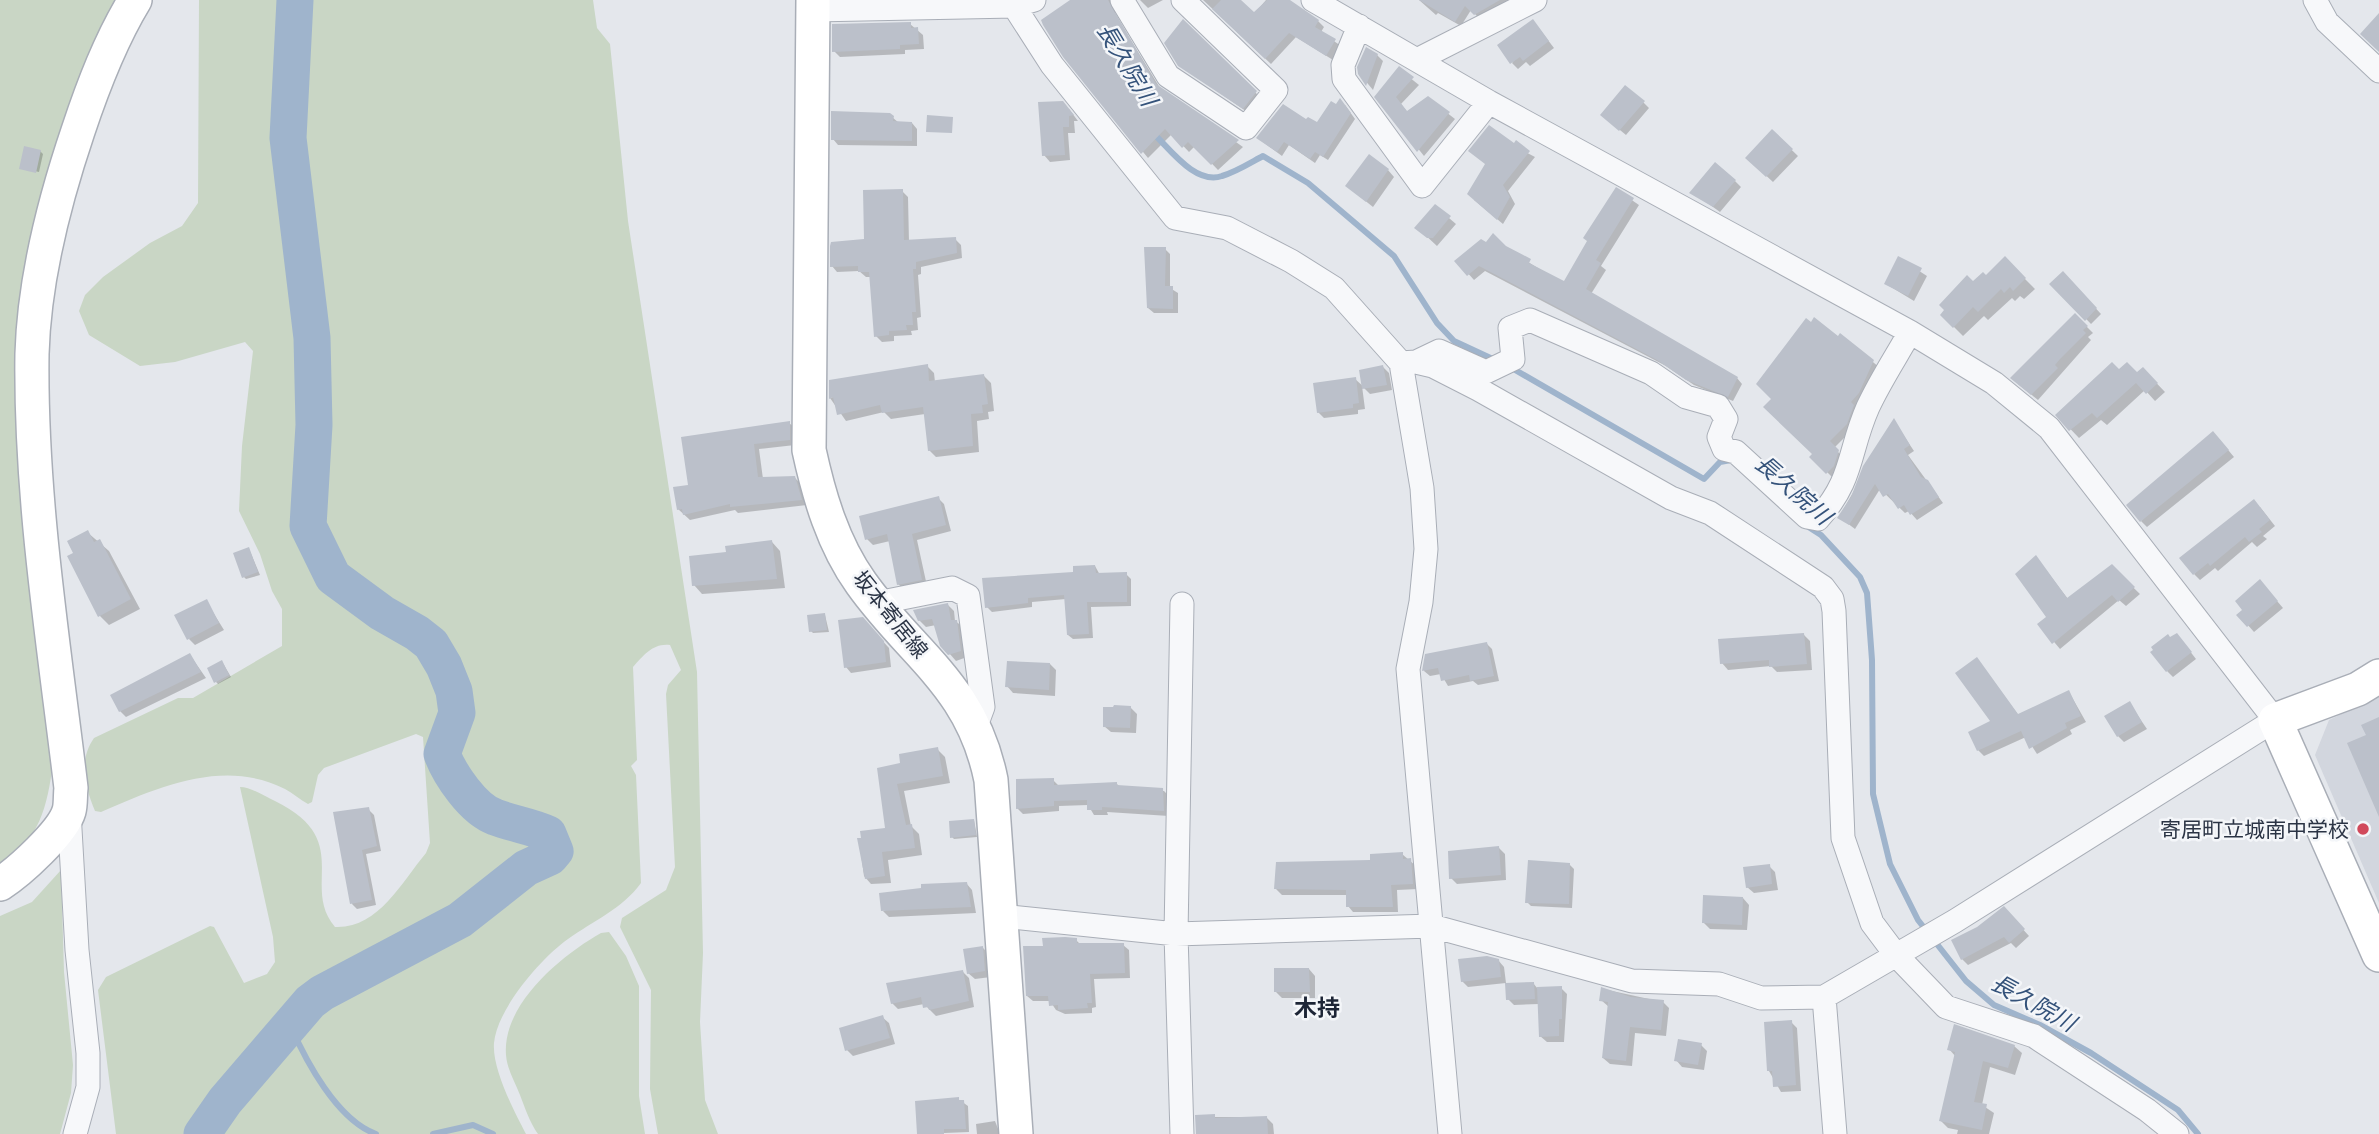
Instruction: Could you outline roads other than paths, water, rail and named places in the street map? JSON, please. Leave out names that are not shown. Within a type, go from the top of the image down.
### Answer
[{"type":"street","points":[[75,1134],[88,1087],[88,1053],[77,950],[69,812],[71,788],[40,526],[32,352],[41,281],[58,191],[90,94],[118,27],[135,0]]},
{"type":"street","points":[[1122,0],[1168,76],[1246,128],[1276,90],[1183,0]]},
{"type":"street","points":[[1313,0],[1489,102],[1910,332],[1994,383],[2049,428],[2275,720],[2379,955]]},
{"type":"street","points":[[1417,61],[1535,0]]},
{"type":"street","points":[[2315,0],[2327,22],[2379,71]]},
{"type":"street","points":[[813,5],[1024,3],[1052,65],[1175,218],[1227,228],[1323,281],[1409,363],[1433,366],[1671,498],[1710,513],[1823,587],[1832,598],[1834,611],[1843,838],[1872,923],[1896,955],[1946,1007],[2034,1037],[2147,1110],[2178,1134]]},
{"type":"street","name":"坂本寄居線","points":[[813,5],[809,450],[820,497],[859,580],[962,702],[976,726],[991,780],[1016,1134]]},
{"type":"street","points":[[1359,26],[1343,65],[1344,79],[1422,186],[1489,102]]},
{"type":"street","points":[[1409,363],[1439,351],[1486,372],[1513,359],[1510,328],[1530,320],[1651,373],[1686,397],[1717,406],[1726,419],[1719,437],[1724,449],[1736,452],[1807,517],[1818,519],[1833,502],[1847,477],[1867,410],[1910,332]]},
{"type":"street","points":[[1409,363],[1426,549],[1421,602],[1408,668],[1450,1134]]},
{"type":"street","points":[[877,603],[952,588],[968,596],[983,707],[976,726]]},
{"type":"street","points":[[1182,604],[1176,934],[1182,1134]]},
{"type":"street","points":[[1001,916],[1176,934],[1432,926],[1632,981],[1719,984],[1761,998],[1824,997],[1955,921],[2275,720],[2358,689],[2379,676]]},
{"type":"street","points":[[0,884],[40,851],[69,812]]},
{"type":"street","points":[[1824,997],[1835,1134]]},
{"type":"waterway","points":[[202,1134],[225,1101],[310,1002],[322,993],[460,920],[526,868],[550,857],[555,851],[548,834],[487,813],[463,790],[442,754],[457,713],[454,691],[444,666],[431,644],[333,577],[308,526],[314,425],[312,338],[288,138],[295,0]]},
{"type":"waterway","name":"長久院川","points":[[1153,133],[1184,164],[1202,175],[1222,176],[1263,156],[1308,183],[1394,256],[1437,323],[1454,341],[1497,361]]},
{"type":"waterway","name":"長久院川","points":[[1510,367],[1704,479],[1720,462],[1731,460]]},
{"type":"waterway","name":"長久院川","points":[[1807,526],[1821,535],[1860,577],[1867,593],[1872,660],[1873,794],[1890,864],[1918,920],[1966,981],[1994,1005],[2040,1025],[2091,1053],[2178,1110],[2198,1134]]},
{"type":"waterway","points":[[290,1025],[324,1088],[348,1116],[376,1134]]},
{"type":"waterway","points":[[433,1134],[473,1125],[493,1134]]},
{"type":"place","name":"寄居町立城南中学校","points":[[2363,829]]},
{"type":"district","name":"木持","points":[[1317,1007]]}]
